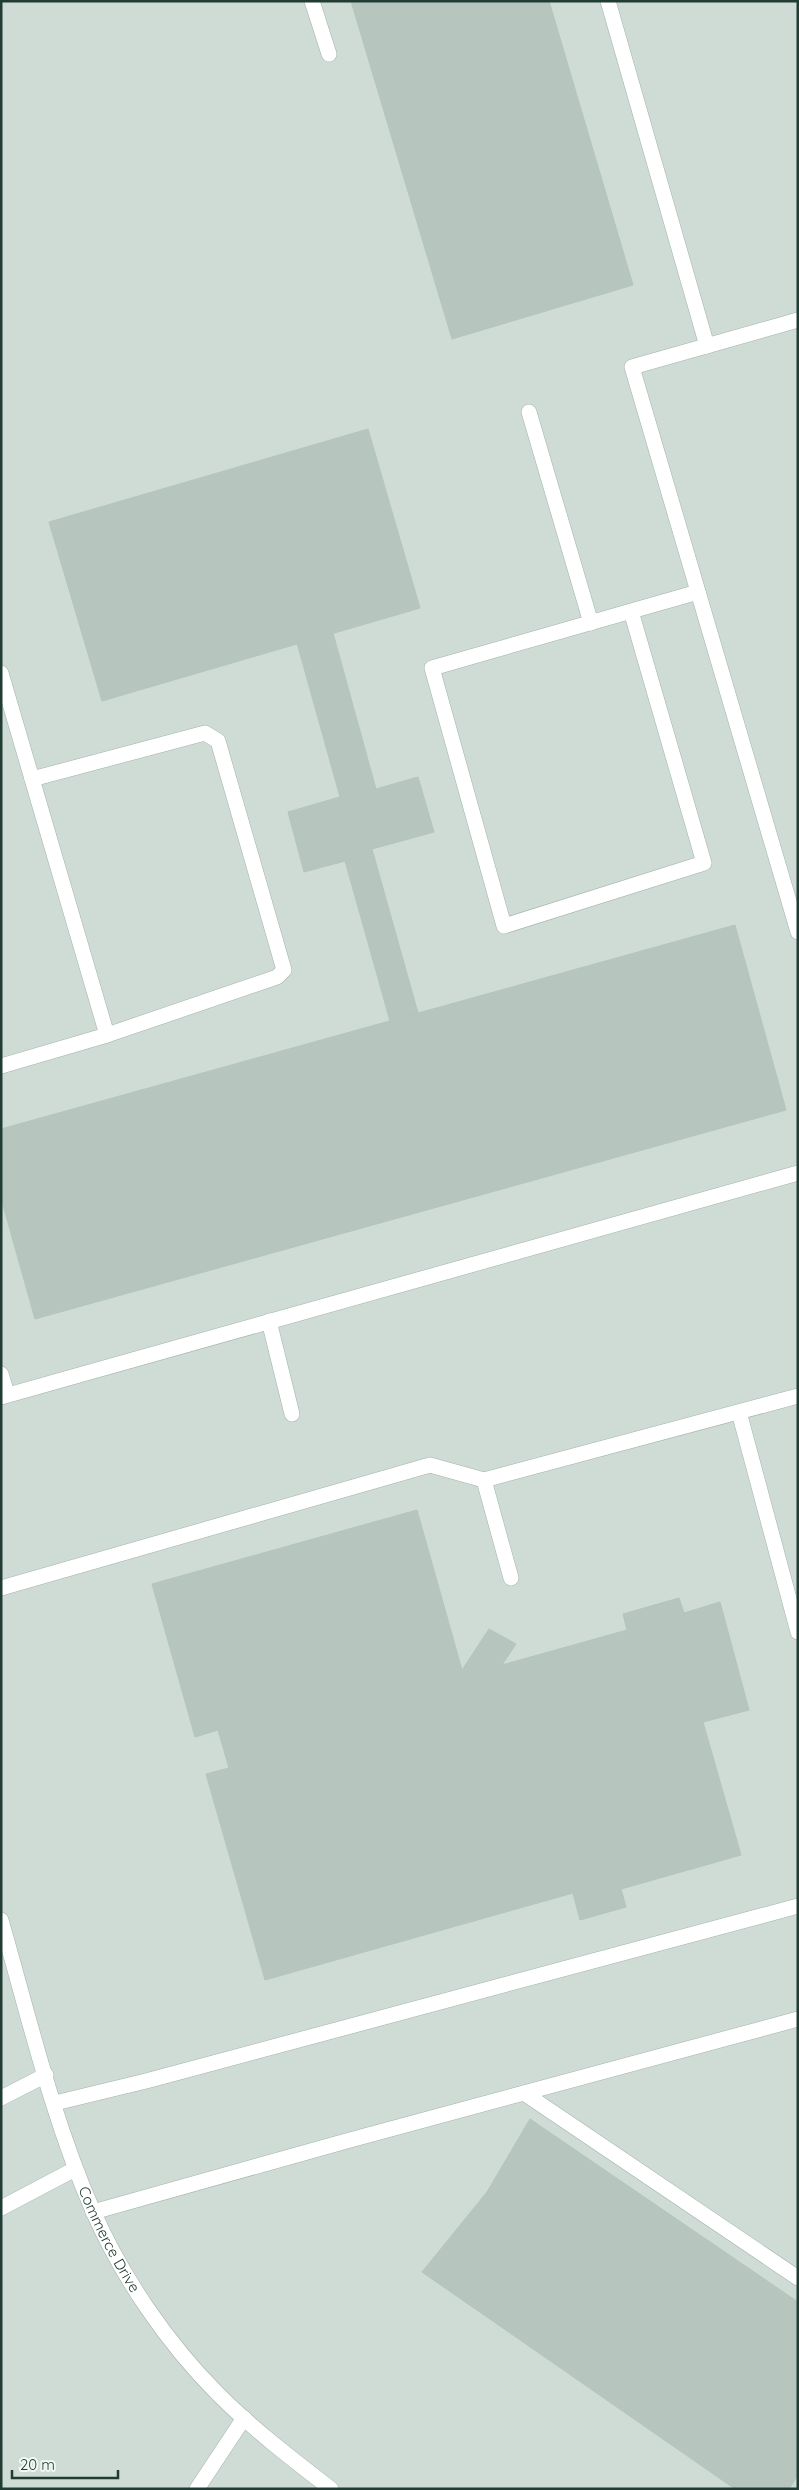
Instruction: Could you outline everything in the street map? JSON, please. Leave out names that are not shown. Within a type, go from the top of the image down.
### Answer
[{"type":"street","points":[[312,1],[329,54]]},
{"type":"street","points":[[608,1],[707,346]]},
{"type":"street","points":[[798,320],[632,367],[798,932]]},
{"type":"street","points":[[529,412],[591,623]]},
{"type":"street","points":[[631,611],[704,864],[504,926],[432,668],[591,623],[631,611],[698,592]]},
{"type":"street","points":[[1,673],[107,1035]]},
{"type":"street","points":[[1,1066],[107,1035],[277,977],[284,970],[218,741],[205,733],[32,779]]},
{"type":"street","points":[[1,1374],[4,1395],[798,1173]]},
{"type":"street","points":[[269,1321],[292,1414]]},
{"type":"street","points":[[1,1588],[430,1465],[484,1480],[798,1396]]},
{"type":"street","points":[[739,1412],[798,1632]]},
{"type":"street","points":[[484,1480],[511,1578]]},
{"type":"street","points":[[55,2103],[146,2081],[798,1906]]},
{"type":"street","name":"Commerce Drive","points":[[1,1920],[75,2169],[93,2212],[137,2292],[163,2329],[217,2393],[288,2456],[331,2489]]},
{"type":"street","points":[[93,2212],[798,2019]]},
{"type":"street","points":[[1,2098],[46,2075]]},
{"type":"street","points":[[524,2093],[798,2278]]},
{"type":"street","points":[[1,2208],[75,2169]]},
{"type":"street","points":[[197,2489],[244,2418]]},
{"type":"shaded area","points":[[1,1],[798,1],[798,2489],[1,2489]]},
{"type":"building","points":[[351,1],[549,1],[633,285],[452,339]]},
{"type":"building","points":[[368,429],[420,608],[102,701],[49,522]]},
{"type":"building","points":[[333,633],[376,789],[418,777],[434,832],[372,849],[418,1013],[390,1021],[345,861],[304,872],[288,812],[340,797],[297,643]]},
{"type":"building","points":[[735,925],[786,1110],[35,1319],[1,1198],[1,1129]]},
{"type":"building","points":[[417,1510],[462,1670],[489,1629],[516,1644],[502,1665],[627,1630],[623,1614],[679,1598],[684,1613],[720,1602],[749,1710],[703,1722],[741,1855],[621,1889],[626,1907],[580,1920],[573,1893],[265,1980],[206,1774],[229,1768],[218,1730],[195,1737],[152,1584]]},
{"type":"building","points":[[530,2119],[798,2302],[798,2475],[789,2489],[735,2489],[422,2272],[487,2192]]}]
